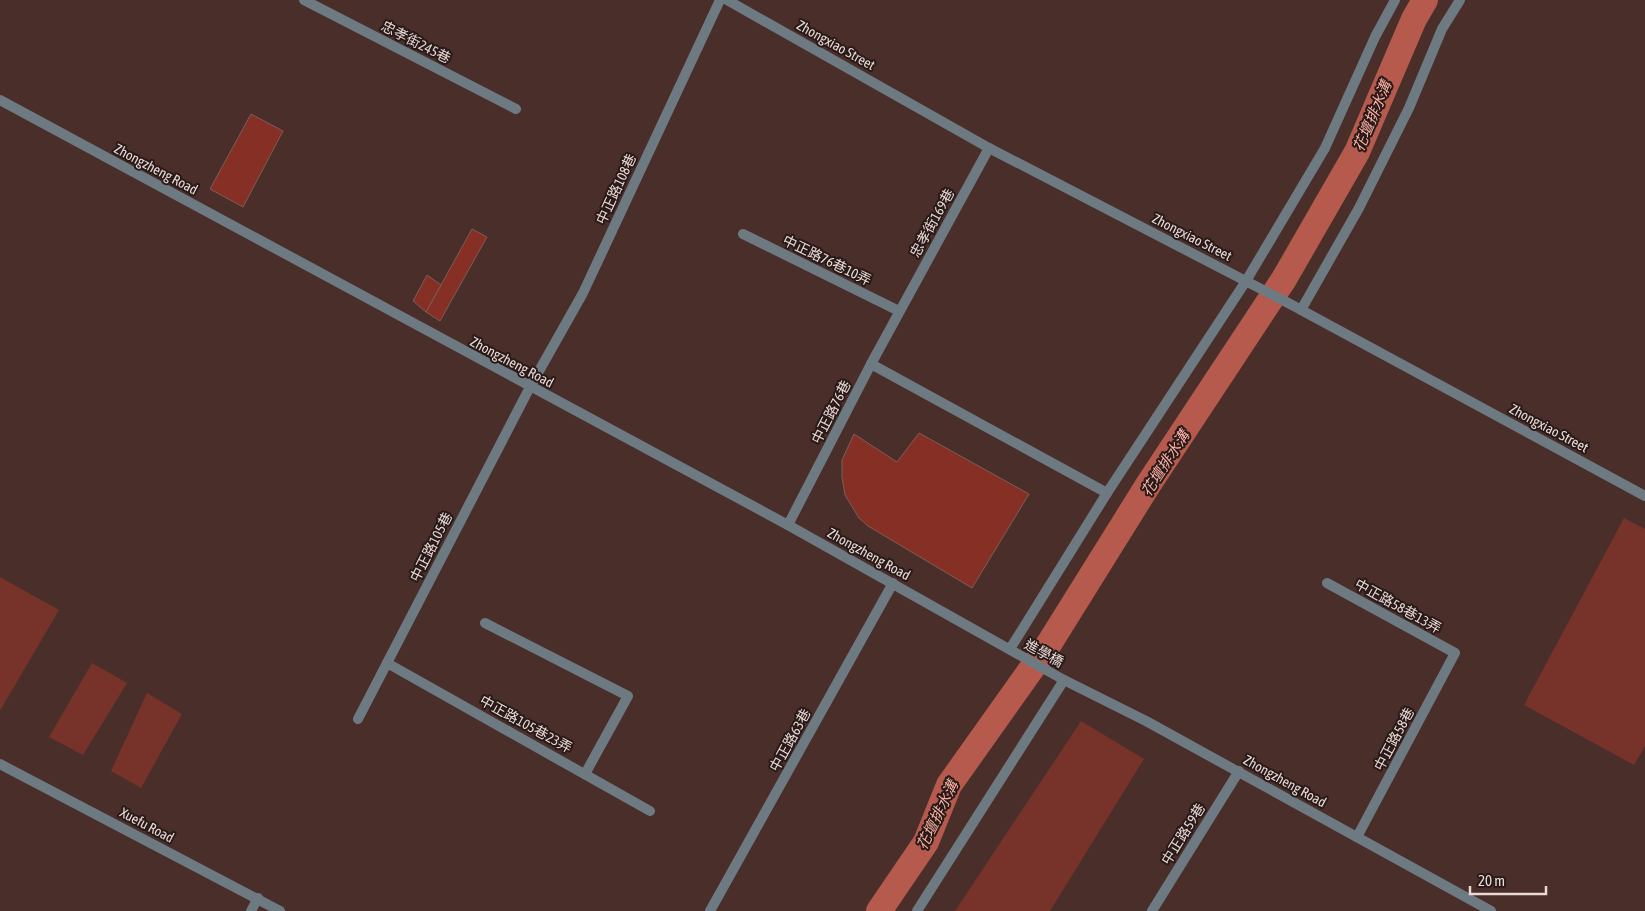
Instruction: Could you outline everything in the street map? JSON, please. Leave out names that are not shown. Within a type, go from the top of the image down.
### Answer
[{"type":"street","name":"忠孝街245巷","points":[[304,0],[516,109]]},
{"type":"street","name":"中正路108巷","points":[[530,387],[582,293],[720,0]]},
{"type":"street","name":"Zhongxiao Street","points":[[727,0],[989,148],[1297,307],[1645,496]]},
{"type":"street","points":[[1010,649],[1107,493],[1251,284],[1326,148],[1375,36],[1395,0]]},
{"type":"street","points":[[1297,307],[1363,199],[1409,108],[1442,29],[1460,0]]},
{"type":"street","name":"Zhongzheng Road","points":[[0,100],[788,525],[1010,649]]},
{"type":"street","name":"忠孝街169巷","points":[[899,311],[989,148]]},
{"type":"street","name":"中正路76巷10弄","points":[[743,234],[899,311]]},
{"type":"street","name":"中正路76巷","points":[[788,525],[899,311]]},
{"type":"street","points":[[871,364],[1107,493]]},
{"type":"street","name":"中正路105巷","points":[[358,720],[530,387]]},
{"type":"street","name":"中正路63巷","points":[[710,911],[893,583]]},
{"type":"street","name":"中正路58巷13弄","points":[[1327,583],[1455,653]]},
{"type":"street","points":[[485,623],[628,696],[585,774]]},
{"type":"street","name":"進學橋","points":[[1010,649],[1064,680]]},
{"type":"street","name":"中正路58巷","points":[[1357,837],[1455,653]]},
{"type":"street","name":"中正路105巷23弄","points":[[387,663],[650,811]]},
{"type":"street","name":"Zhongzheng Road","points":[[1064,680],[1146,721],[1490,911]]},
{"type":"street","points":[[917,911],[1064,680]]},
{"type":"street","name":"Xuefu Road","points":[[0,764],[280,911]]},
{"type":"street","name":"中正路59巷","points":[[1152,911],[1238,771]]},
{"type":"street","points":[[251,911],[258,898]]},
{"type":"shaded area","points":[[1624,518],[1645,529],[1645,746],[1634,765],[1524,705]]},
{"type":"shaded area","points":[[0,577],[59,610],[1,709],[0,709]]},
{"type":"shaded area","points":[[92,663],[127,683],[83,755],[49,737]]},
{"type":"shaded area","points":[[147,693],[182,714],[141,788],[111,771]]},
{"type":"shaded area","points":[[1081,721],[1144,759],[1050,911],[955,911]]},
{"type":"building","points":[[251,114],[283,131],[243,207],[210,189]]},
{"type":"building","points":[[472,229],[487,237],[440,321],[426,312]]},
{"type":"building","points":[[427,275],[441,285],[426,312],[413,301]]},
{"type":"building","points":[[919,433],[1029,494],[972,588],[868,526],[859,518],[845,495],[842,460],[854,434],[897,462]]},
{"type":"waterway","name":"花壇排水溝","points":[[879,911],[926,842],[949,785],[1047,647],[1148,485],[1284,279],[1357,152],[1414,19],[1425,0]]}]
